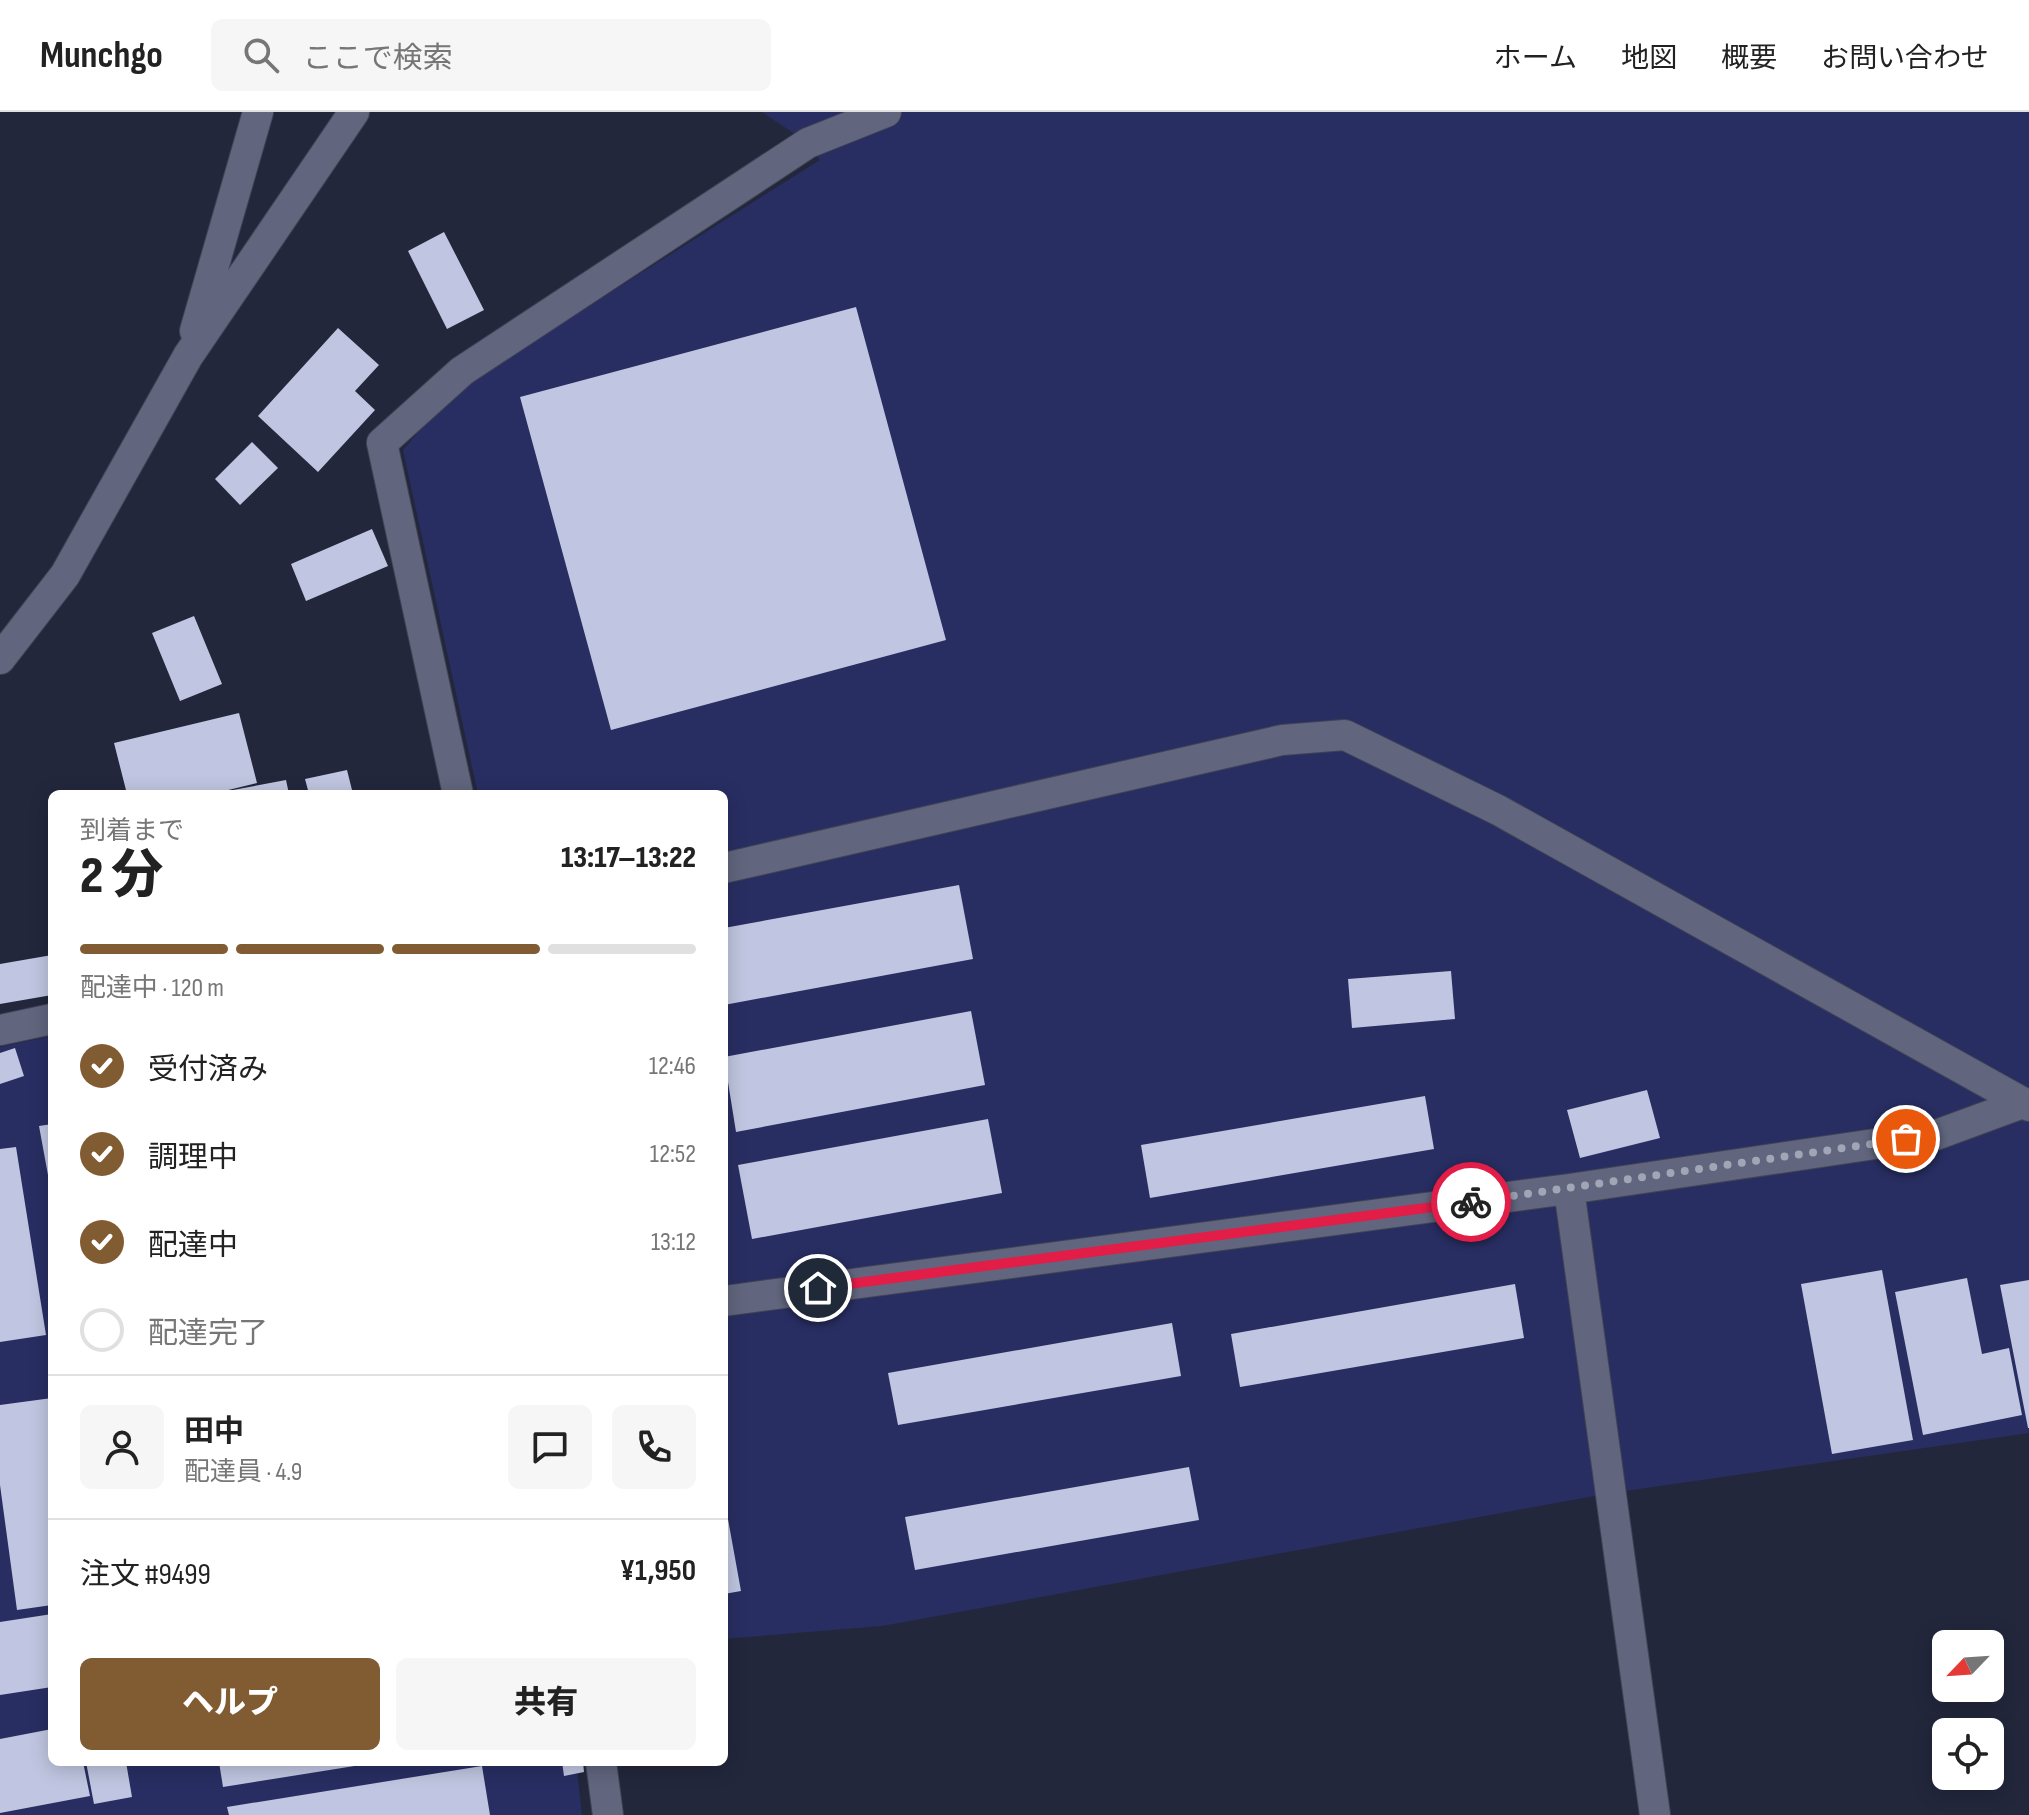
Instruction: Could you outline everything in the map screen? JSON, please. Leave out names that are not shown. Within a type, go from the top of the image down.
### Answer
[{"type":"street","points":[[188,356],[258,112]]},
{"type":"street","points":[[0,659],[65,575],[188,356],[354,112]]},
{"type":"street","points":[[457,790],[382,443],[462,371],[808,143],[886,112]]},
{"type":"street","points":[[728,867],[1282,740],[1345,735],[1498,810],[2026,1104]]},
{"type":"street","points":[[0,1030],[48,1020]]},
{"type":"street","points":[[728,1300],[1569,1189],[1936,1135],[2026,1104]]},
{"type":"street","points":[[1569,1189],[1655,1815]]},
{"type":"street","points":[[602,1766],[608,1815]]},
{"type":"shaded area","points":[[762,112],[2029,112],[2029,1433],[1611,1493],[882,1626],[728,1639],[728,790],[477,790],[403,450],[438,409],[470,381],[820,160],[808,143]]},
{"type":"shaded area","points":[[48,1037],[48,1766],[576,1766],[582,1815],[0,1815],[0,1047]]},
{"type":"building","points":[[444,232],[484,310],[447,329],[408,251]]},
{"type":"building","points":[[856,307],[946,640],[611,730],[520,397]]},
{"type":"building","points":[[338,328],[379,365],[355,391],[375,410],[318,472],[258,416]]},
{"type":"building","points":[[252,442],[278,468],[240,505],[215,479]]},
{"type":"building","points":[[372,529],[388,566],[306,601],[291,564]]},
{"type":"building","points":[[194,616],[222,684],[180,701],[152,633]]},
{"type":"building","points":[[239,713],[257,783],[228,790],[126,790],[114,743]]},
{"type":"building","points":[[347,770],[352,790],[308,790],[305,779]]},
{"type":"building","points":[[286,780],[288,790],[233,790]]},
{"type":"building","points":[[959,885],[973,959],[728,1004],[728,927]]},
{"type":"building","points":[[48,956],[48,996],[0,1004],[0,964]]},
{"type":"building","points":[[1451,971],[1455,1019],[1352,1028],[1348,979]]},
{"type":"building","points":[[971,1011],[985,1085],[736,1132],[728,1082],[728,1056]]},
{"type":"building","points":[[15,1048],[24,1076],[0,1084],[0,1053]]},
{"type":"building","points":[[1647,1090],[1660,1138],[1580,1158],[1567,1110]]},
{"type":"building","points":[[1425,1096],[1434,1149],[1150,1198],[1141,1145]]},
{"type":"building","points":[[988,1119],[1002,1193],[752,1239],[738,1165]]},
{"type":"building","points":[[48,1125],[48,1175],[39,1126]]},
{"type":"building","points":[[16,1147],[46,1335],[0,1342],[0,1149]]},
{"type":"building","points":[[1882,1270],[1913,1440],[1832,1454],[1801,1284]]},
{"type":"building","points":[[1967,1278],[1982,1354],[2009,1348],[2022,1415],[1923,1435],[1895,1292]]},
{"type":"building","points":[[2029,1280],[2029,1428],[2028,1428],[2000,1285]]},
{"type":"building","points":[[1515,1284],[1524,1338],[1240,1387],[1231,1334]]},
{"type":"building","points":[[1172,1323],[1181,1376],[898,1425],[888,1373]]},
{"type":"building","points":[[48,1399],[48,1606],[17,1610],[0,1485],[0,1405]]},
{"type":"building","points":[[1189,1467],[1199,1520],[915,1570],[905,1517]]},
{"type":"building","points":[[728,1519],[741,1591],[728,1593]]},
{"type":"building","points":[[48,1615],[48,1688],[0,1695],[0,1622]]},
{"type":"building","points":[[48,1730],[48,1766],[84,1766],[90,1796],[0,1813],[0,1739]]},
{"type":"building","points":[[87,1766],[127,1766],[132,1797],[94,1804]]},
{"type":"building","points":[[220,1766],[354,1766],[223,1787]]},
{"type":"building","points":[[482,1766],[490,1815],[229,1815],[227,1807]]},
{"type":"building","points":[[563,1766],[583,1766],[584,1772],[564,1776]]},
{"type":"way so far","points":[[1471,1202],[1906,1139]]},
{"type":"route","points":[[818,1288],[1471,1202]]}]
